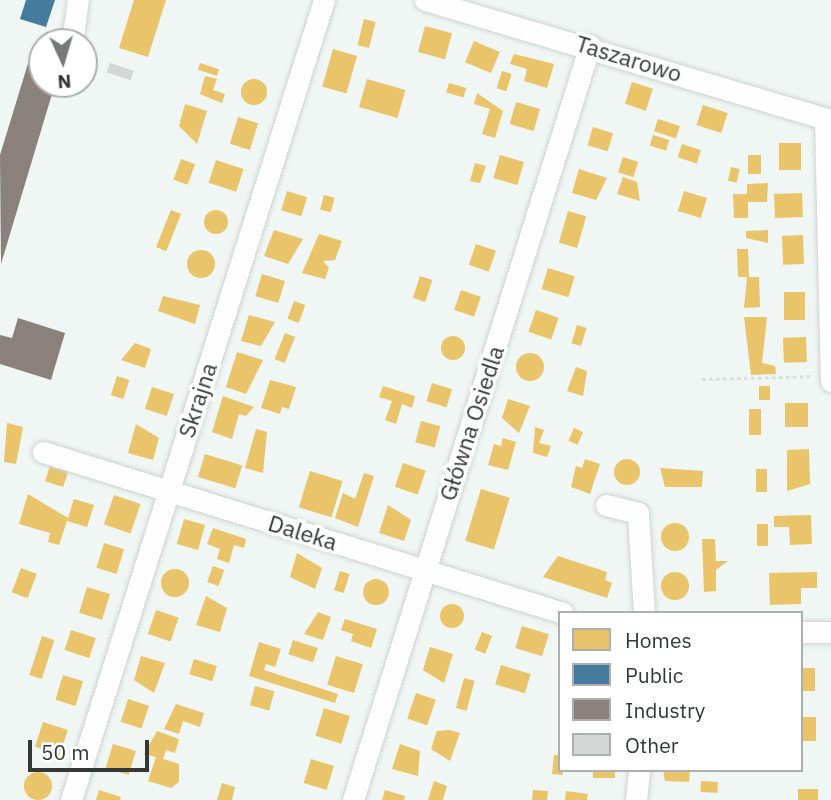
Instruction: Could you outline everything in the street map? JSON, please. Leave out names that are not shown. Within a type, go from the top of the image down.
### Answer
[{"type":"street","points":[[74,28],[78,0]]},
{"type":"street","name":"Skrajna","points":[[71,800],[324,0]]},
{"type":"street","name":"Taszarowo","points":[[425,0],[590,46],[828,120]]},
{"type":"street","name":"Główna Osiedla","points":[[353,800],[590,46]]},
{"type":"street","points":[[828,120],[831,381]]},
{"type":"street","name":"Daleka","points":[[43,452],[558,611]]},
{"type":"street","points":[[606,505],[638,513],[643,611]]},
{"type":"street","points":[[803,632],[831,632]]},
{"type":"street","points":[[636,800],[639,772]]},
{"type":"path","points":[[702,379],[831,375]]},
{"type":"building: Homes","points":[[134,0],[166,0],[148,57],[119,48]]},
{"type":"building: Homes","points":[[364,19],[376,22],[369,48],[357,45]]},
{"type":"building: Homes","points":[[425,26],[452,33],[445,59],[418,52]]},
{"type":"building: Homes","points":[[474,41],[500,52],[491,73],[465,62]]},
{"type":"building: Homes","points":[[333,49],[357,56],[346,93],[322,86]]},
{"type":"building: Homes","points":[[514,54],[554,64],[547,88],[524,81],[527,69],[510,64]]},
{"type":"building: Homes","points":[[200,63],[219,69],[217,76],[198,70]]},
{"type":"building: Homes","points":[[502,71],[512,74],[506,91],[497,88]]},
{"type":"building: Homes","points":[[205,76],[217,79],[213,90],[225,94],[222,103],[200,94]]},
{"type":"building: Homes","points":[[254,79],[263,83],[267,92],[263,101],[254,105],[245,101],[241,92],[245,83]]},
{"type":"building: Homes","points":[[367,79],[405,90],[397,118],[359,107]]},
{"type":"building: Homes","points":[[632,82],[653,89],[646,111],[625,104]]},
{"type":"building: Homes","points":[[449,83],[466,88],[464,98],[446,93]]},
{"type":"building: Homes","points":[[477,93],[503,111],[495,138],[482,134],[490,109],[474,104]]},
{"type":"building: Homes","points":[[516,102],[540,109],[534,131],[510,124]]},
{"type":"building: Homes","points":[[185,104],[207,111],[197,144],[179,126]]},
{"type":"building: Homes","points":[[703,105],[728,113],[721,133],[697,125]]},
{"type":"building: Homes","points":[[238,117],[258,123],[250,150],[230,144]]},
{"type":"building: Homes","points":[[658,119],[680,126],[676,138],[654,131]]},
{"type":"building: Homes","points":[[593,127],[613,133],[608,151],[587,145]]},
{"type":"building: Homes","points":[[653,135],[669,140],[666,150],[650,146]]},
{"type":"building: Homes","points":[[779,143],[801,143],[801,170],[779,170]]},
{"type":"building: Homes","points":[[682,144],[701,150],[697,163],[678,157]]},
{"type":"building: Homes","points":[[500,155],[524,162],[517,185],[493,178]]},
{"type":"building: Homes","points":[[748,155],[761,155],[761,174],[748,174]]},
{"type":"building: Homes","points":[[623,157],[638,162],[633,177],[618,172]]},
{"type":"building: Homes","points":[[181,159],[195,164],[188,185],[173,180]]},
{"type":"building: Homes","points":[[216,160],[244,169],[236,192],[209,183]]},
{"type":"building: Homes","points":[[475,163],[486,166],[480,183],[470,181]]},
{"type":"building: Homes","points":[[731,167],[740,169],[737,183],[728,181]]},
{"type":"building: Homes","points":[[579,169],[607,178],[596,200],[572,193]]},
{"type":"building: Homes","points":[[623,177],[637,182],[640,201],[617,194]]},
{"type":"building: Homes","points":[[768,183],[767,202],[748,202],[748,218],[734,218],[733,194],[747,194],[747,184]]},
{"type":"building: Homes","points":[[287,191],[307,197],[301,216],[281,210]]},
{"type":"building: Homes","points":[[684,191],[707,198],[701,218],[678,211]]},
{"type":"building: Homes","points":[[802,193],[803,217],[775,218],[774,194]]},
{"type":"building: Homes","points":[[324,195],[335,198],[331,212],[320,209]]},
{"type":"building: Homes","points":[[171,210],[181,214],[166,251],[156,247]]},
{"type":"building: Homes","points":[[216,210],[227,217],[228,222],[221,233],[216,234],[205,227],[204,222],[211,211]]},
{"type":"building: Homes","points":[[568,211],[586,216],[577,248],[559,243]]},
{"type":"building: Homes","points":[[274,230],[303,239],[288,264],[264,256]]},
{"type":"building: Homes","points":[[768,230],[768,243],[746,238],[746,231]]},
{"type":"building: Homes","points":[[319,234],[342,241],[335,260],[323,261],[329,268],[325,279],[302,273]]},
{"type":"building: Homes","points":[[803,235],[804,264],[783,265],[782,236]]},
{"type":"building: Homes","points":[[476,244],[496,251],[489,272],[469,265]]},
{"type":"building: Homes","points":[[737,249],[748,249],[749,277],[759,277],[760,307],[744,308],[747,277],[738,277]]},
{"type":"building: Homes","points":[[201,250],[211,254],[215,264],[211,274],[201,278],[191,274],[187,264],[191,254]]},
{"type":"building: Homes","points":[[548,268],[575,276],[568,297],[542,289]]},
{"type":"building: Homes","points":[[262,274],[285,281],[278,303],[255,296]]},
{"type":"building: Homes","points":[[420,276],[432,280],[425,302],[413,298]]},
{"type":"building: Homes","points":[[461,290],[481,297],[474,317],[454,310]]},
{"type":"building: Homes","points":[[784,292],[805,292],[805,320],[784,320]]},
{"type":"building: Homes","points":[[163,296],[200,305],[195,324],[158,311]]},
{"type":"building: Homes","points":[[294,301],[305,305],[299,323],[288,319]]},
{"type":"building: Homes","points":[[536,310],[559,318],[551,340],[529,332]]},
{"type":"building: Homes","points":[[249,315],[275,322],[261,346],[241,341]]},
{"type":"building: Homes","points":[[744,317],[767,317],[762,363],[775,366],[776,374],[751,375]]},
{"type":"building: Homes","points":[[577,325],[587,328],[581,346],[571,343]]},
{"type":"building: Homes","points":[[285,333],[295,337],[285,363],[275,359]]},
{"type":"building: Homes","points":[[453,336],[462,339],[465,348],[462,357],[453,360],[444,357],[441,348],[444,339]]},
{"type":"building: Homes","points":[[806,337],[807,362],[784,363],[783,338]]},
{"type":"building: Homes","points":[[135,343],[151,349],[145,368],[121,360]]},
{"type":"building: Homes","points":[[237,352],[263,360],[246,394],[226,387]]},
{"type":"building: Homes","points":[[530,353],[540,357],[544,367],[540,377],[530,381],[520,377],[516,367],[520,357]]},
{"type":"building: Homes","points":[[576,367],[587,371],[583,396],[567,391]]},
{"type":"building: Homes","points":[[117,376],[129,380],[123,399],[111,395]]},
{"type":"building: Homes","points":[[270,380],[296,387],[289,409],[282,407],[280,414],[261,408]]},
{"type":"building: Homes","points":[[432,383],[452,389],[447,407],[426,401]]},
{"type":"building: Homes","points":[[383,386],[415,396],[412,408],[402,404],[396,424],[385,420],[392,401],[379,397]]},
{"type":"building: Homes","points":[[759,386],[770,386],[770,400],[759,400]]},
{"type":"building: Homes","points":[[152,387],[174,394],[167,416],[145,409]]},
{"type":"building: Homes","points":[[223,396],[254,407],[246,416],[239,414],[232,439],[212,432]]},
{"type":"building: Homes","points":[[508,399],[530,406],[519,433],[502,418]]},
{"type":"building: Homes","points":[[785,403],[808,403],[808,427],[785,427]]},
{"type":"building: Homes","points":[[749,409],[761,409],[761,435],[749,435]]},
{"type":"building: Homes","points":[[421,421],[440,426],[435,447],[415,442]]},
{"type":"building: Homes","points":[[7,423],[23,427],[16,464],[4,462]]},
{"type":"building: Homes","points":[[136,424],[159,438],[153,460],[128,453]]},
{"type":"building: Homes","points":[[535,427],[544,430],[539,443],[551,446],[547,457],[533,453]]},
{"type":"building: Homes","points":[[574,428],[583,432],[577,445],[568,441]]},
{"type":"building: Homes","points":[[256,429],[267,432],[263,473],[245,468]]},
{"type":"building: Homes","points":[[503,438],[516,442],[508,470],[488,465],[494,444],[501,446]]},
{"type":"building: Homes","points":[[809,449],[810,484],[787,491],[787,450]]},
{"type":"building: Homes","points":[[205,454],[242,465],[235,488],[198,477]]},
{"type":"building: Homes","points":[[585,459],[600,464],[590,494],[571,487],[576,466],[582,468]]},
{"type":"building: Homes","points":[[627,459],[636,463],[640,472],[636,481],[627,485],[618,481],[614,472],[618,463]]},
{"type":"building: Homes","points":[[403,463],[426,471],[418,494],[395,487]]},
{"type":"building: Homes","points":[[50,466],[68,472],[63,487],[45,481]]},
{"type":"building: Homes","points":[[660,468],[703,471],[702,487],[665,487]]},
{"type":"building: Homes","points":[[756,469],[767,469],[767,492],[756,492]]},
{"type":"building: Homes","points":[[310,471],[343,481],[331,517],[299,507]]},
{"type":"building: Homes","points":[[364,473],[374,476],[358,527],[335,518],[343,493],[355,499]]},
{"type":"building: Homes","points":[[481,489],[510,498],[494,549],[465,541]]},
{"type":"building: Homes","points":[[28,494],[68,518],[74,499],[94,505],[87,527],[67,521],[59,545],[48,542],[50,533],[19,524]]},
{"type":"building: Homes","points":[[114,495],[140,504],[130,533],[104,524]]},
{"type":"building: Homes","points":[[388,505],[411,520],[404,541],[379,533]]},
{"type":"building: Homes","points":[[811,515],[812,544],[790,545],[789,527],[774,527],[774,516]]},
{"type":"building: Homes","points":[[184,519],[205,525],[198,550],[177,544]]},
{"type":"building: Homes","points":[[675,523],[685,527],[689,537],[685,547],[675,551],[665,547],[661,537],[665,527]]},
{"type":"building: Homes","points":[[757,524],[768,524],[768,546],[757,546]]},
{"type":"building: Homes","points":[[213,528],[246,539],[244,548],[234,545],[229,563],[217,559],[220,549],[207,544]]},
{"type":"building: Homes","points":[[702,539],[715,539],[716,561],[728,561],[716,570],[716,591],[704,592]]},
{"type":"building: Homes","points":[[104,543],[124,549],[116,574],[96,568]]},
{"type":"building: Homes","points":[[297,553],[322,568],[315,589],[290,577]]},
{"type":"building: Homes","points":[[558,556],[607,572],[605,580],[612,583],[607,598],[543,577]]},
{"type":"building: Homes","points":[[213,566],[224,570],[218,586],[207,582]]},
{"type":"building: Homes","points":[[21,568],[37,574],[28,598],[12,592]]},
{"type":"building: Homes","points":[[175,569],[185,573],[189,583],[185,593],[175,597],[165,593],[161,583],[165,573]]},
{"type":"building: Homes","points":[[340,571],[350,574],[344,593],[334,590]]},
{"type":"building: Homes","points":[[675,572],[685,576],[689,586],[685,596],[675,600],[665,596],[661,586],[665,576]]},
{"type":"building: Homes","points":[[817,572],[817,588],[801,588],[801,604],[770,605],[769,573]]},
{"type":"building: Homes","points":[[376,579],[385,583],[389,592],[385,601],[376,605],[367,601],[363,592],[367,583]]},
{"type":"building: Homes","points":[[87,587],[110,594],[102,620],[79,613]]},
{"type":"building: Homes","points":[[206,596],[227,608],[220,632],[196,625]]},
{"type":"building: Homes","points":[[452,604],[463,611],[464,616],[457,627],[452,628],[441,621],[440,616],[447,605]]},
{"type":"building: Homes","points":[[156,610],[179,618],[171,641],[148,634]]},
{"type":"building: Homes","points":[[318,612],[331,617],[323,640],[304,634]]},
{"type":"building: Homes","points":[[345,619],[377,629],[371,648],[351,641],[353,634],[341,630]]},
{"type":"building: Homes","points":[[522,626],[549,634],[542,656],[515,648]]},
{"type":"building: Homes","points":[[71,630],[96,638],[89,658],[65,650]]},
{"type":"building: Homes","points":[[482,632],[492,636],[485,654],[475,650]]},
{"type":"building: Homes","points":[[42,636],[54,640],[42,679],[29,675]]},
{"type":"building: Homes","points":[[293,640],[318,648],[313,662],[288,654]]},
{"type":"building: Homes","points":[[259,642],[281,649],[275,667],[266,664],[264,670],[338,694],[335,703],[249,676]]},
{"type":"building: Homes","points":[[430,647],[453,654],[444,683],[423,670]]},
{"type":"building: Homes","points":[[141,656],[165,663],[154,693],[134,680]]},
{"type":"building: Homes","points":[[336,656],[363,664],[354,693],[327,685]]},
{"type":"building: Homes","points":[[194,659],[217,666],[212,681],[189,674]]},
{"type":"building: Homes","points":[[501,665],[531,674],[525,693],[495,684]]},
{"type":"building: Homes","points":[[803,668],[815,668],[815,691],[803,691]]},
{"type":"building: Homes","points":[[63,675],[83,681],[75,706],[55,700]]},
{"type":"building: Homes","points":[[464,678],[475,681],[467,711],[456,708]]},
{"type":"building: Homes","points":[[255,686],[274,691],[269,710],[250,705]]},
{"type":"building: Homes","points":[[416,693],[436,700],[427,725],[407,719]]},
{"type":"building: Homes","points":[[128,699],[149,706],[142,729],[121,722]]},
{"type":"building: Homes","points":[[176,704],[204,713],[200,727],[183,721],[179,734],[164,729]]},
{"type":"building: Homes","points":[[324,708],[350,716],[341,744],[316,736]]},
{"type":"building: Homes","points":[[803,717],[816,717],[816,741],[803,741]]},
{"type":"building: Homes","points":[[43,722],[68,730],[60,755],[35,747]]},
{"type":"building: Homes","points":[[450,730],[460,733],[450,761],[431,749],[437,731]]},
{"type":"building: Homes","points":[[157,731],[179,739],[175,753],[166,750],[163,759],[179,764],[179,782],[171,788],[148,781],[156,757],[144,754]]},
{"type":"building: Homes","points":[[113,744],[136,751],[129,775],[106,768]]},
{"type":"building: Homes","points":[[400,744],[420,751],[418,776],[392,769]]},
{"type":"building: Homes","points":[[554,755],[558,755],[558,772],[563,772],[563,775],[552,774]]},
{"type":"building: Homes","points":[[311,759],[334,766],[327,790],[304,783]]},
{"type":"building: Homes","points":[[38,772],[48,776],[52,786],[48,796],[38,800],[28,796],[24,786],[28,776]]},
{"type":"building: Homes","points":[[593,772],[615,772],[615,778],[593,778]]},
{"type":"building: Homes","points":[[663,772],[690,772],[689,782],[665,781]]},
{"type":"building: Homes","points":[[434,781],[447,786],[443,800],[428,800]]},
{"type":"building: Homes","points":[[701,781],[718,782],[717,793],[700,792]]},
{"type":"building: Homes","points":[[222,783],[235,787],[232,800],[217,800]]},
{"type":"building: Homes","points":[[798,789],[818,789],[818,800],[798,800]]},
{"type":"building: Homes","points":[[99,790],[121,797],[120,800],[96,800]]},
{"type":"building: Homes","points":[[385,790],[405,796],[404,800],[382,800]]},
{"type":"building: Homes","points":[[533,790],[548,791],[547,800],[532,800]]},
{"type":"building: Homes","points":[[566,791],[588,794],[587,800],[565,800]]},
{"type":"building: Public","points":[[26,0],[55,0],[46,27],[20,19]]},
{"type":"building: Industry","points":[[28,64],[28,98],[51,98],[1,264],[0,155]]},
{"type":"building: Industry","points":[[18,318],[65,333],[51,380],[0,364],[0,335],[12,338]]},
{"type":"building: Other","points":[[110,63],[134,71],[131,80],[107,73]]}]
